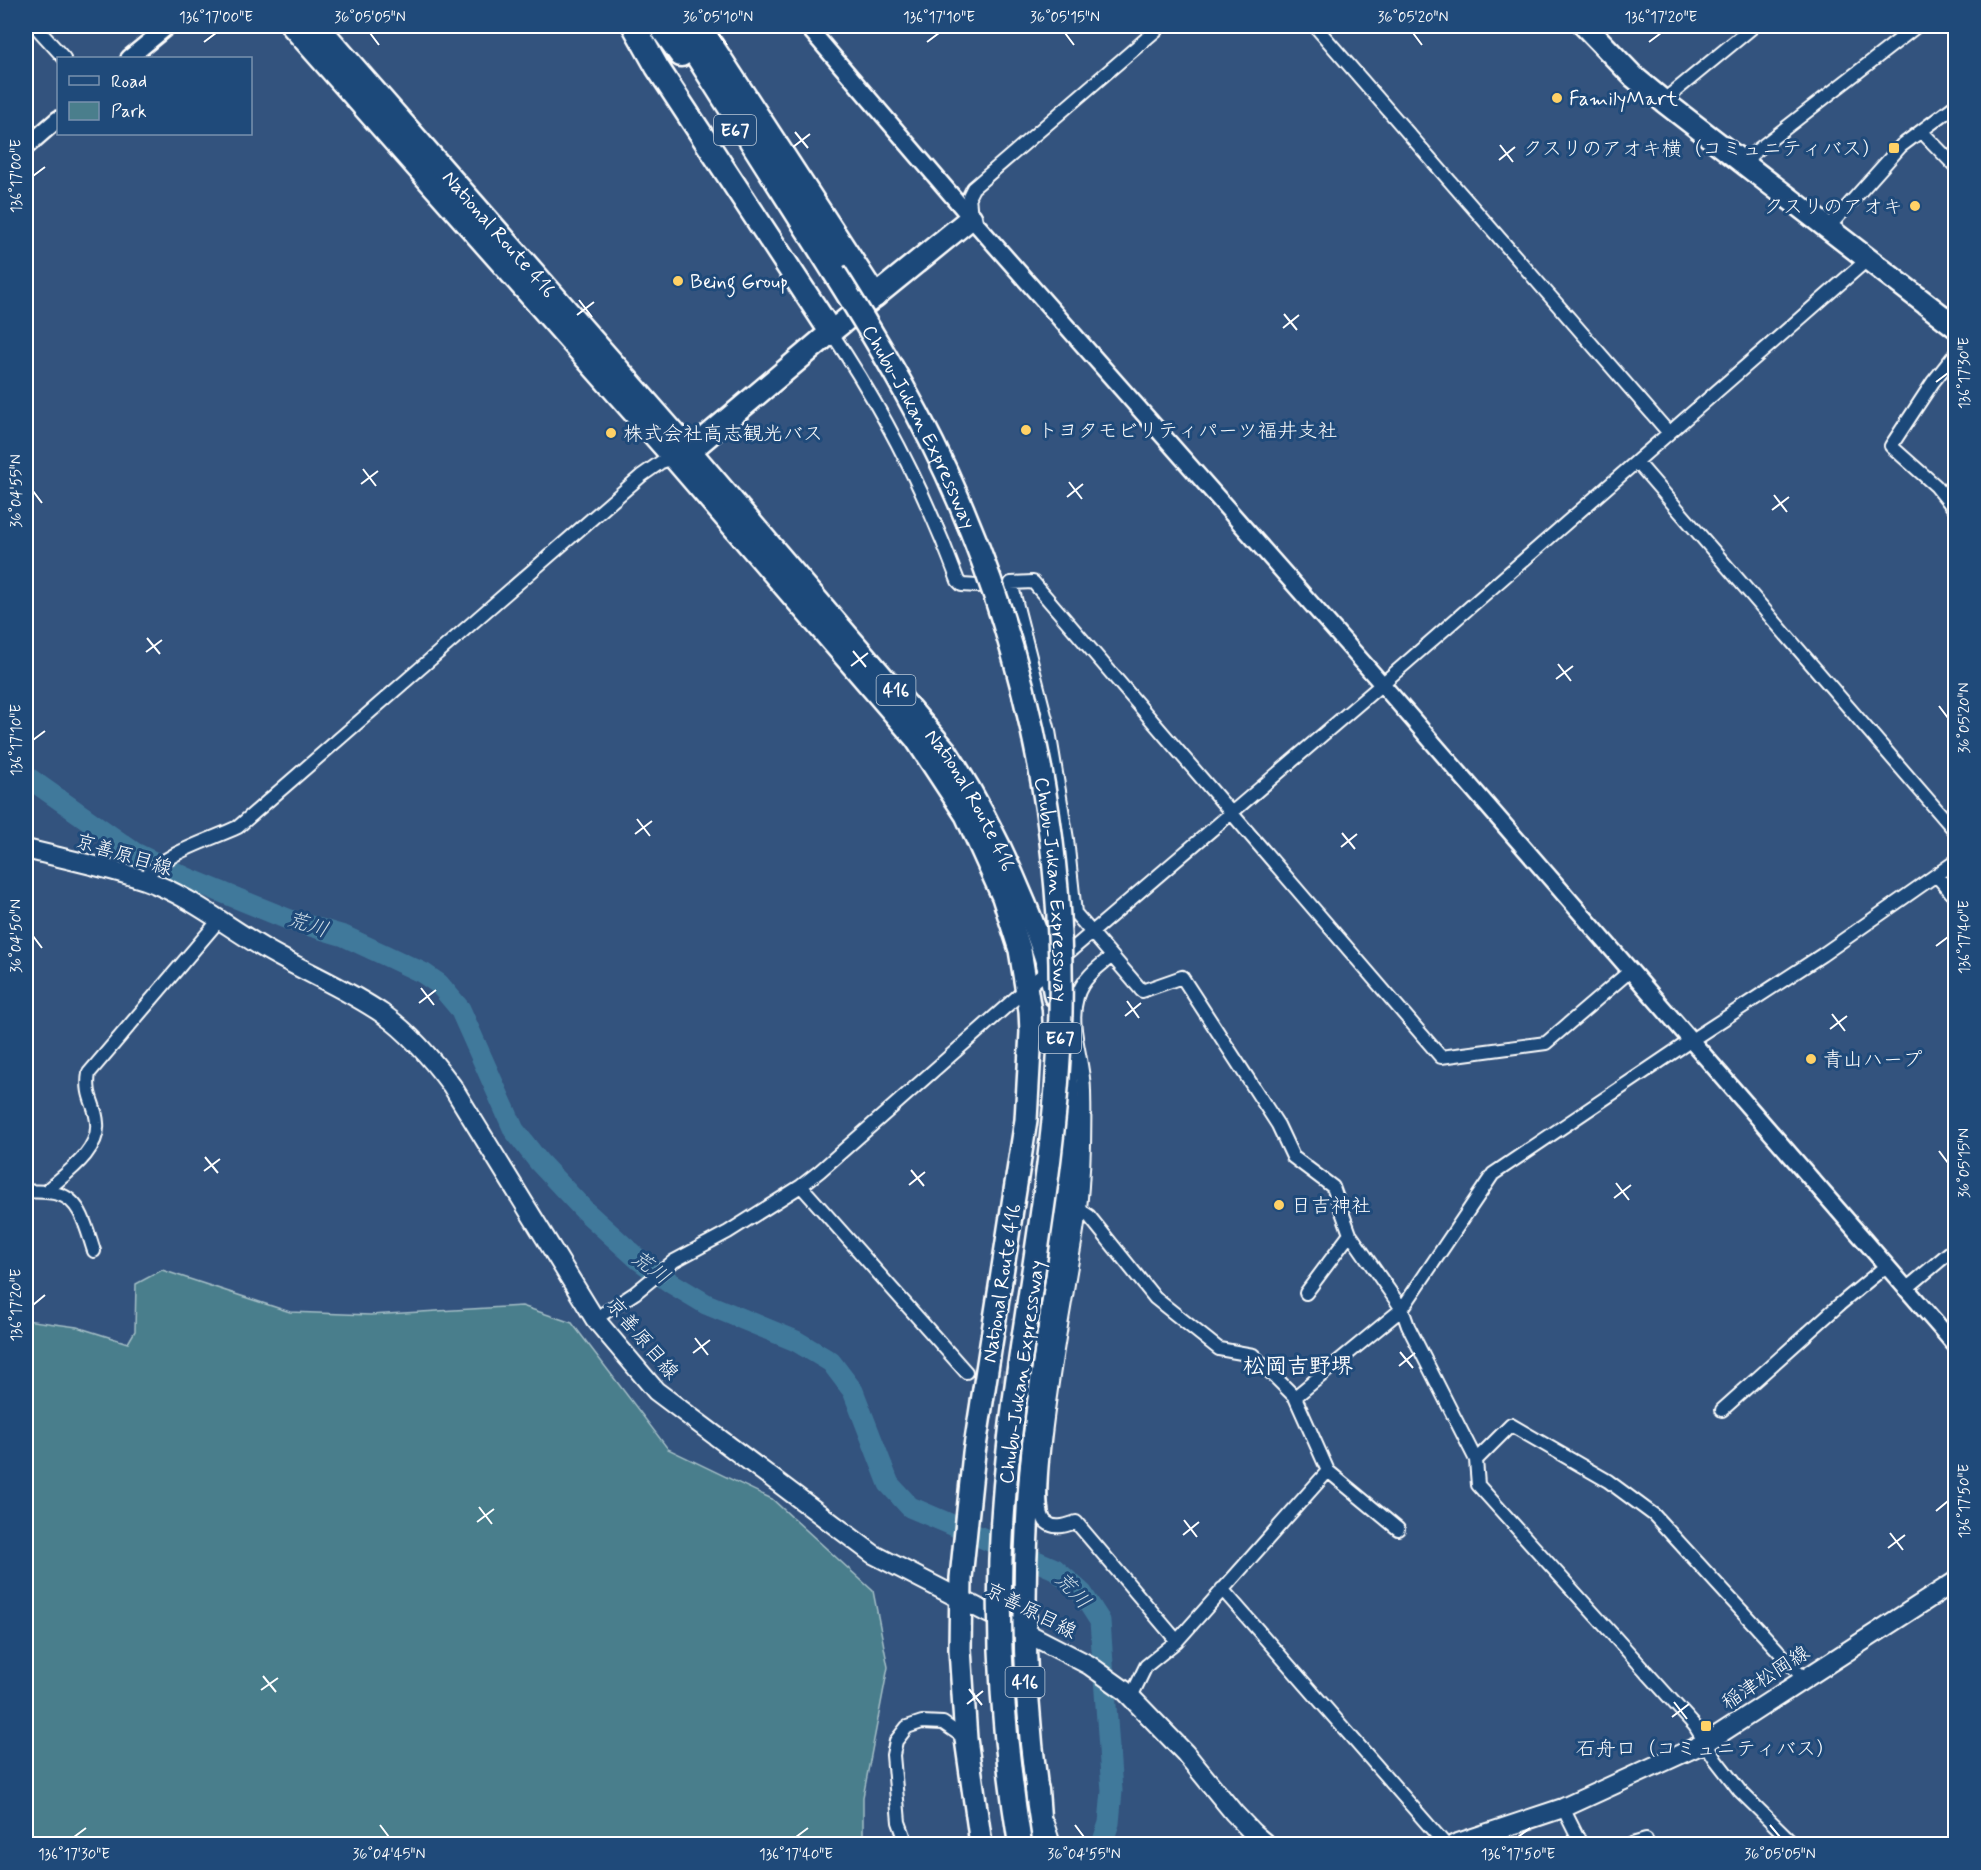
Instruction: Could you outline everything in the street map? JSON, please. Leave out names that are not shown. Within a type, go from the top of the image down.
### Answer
[{"type":"highway","name":"National Route 416","points":[[292,26],[682,454],[946,751],[980,805],[1038,937],[1054,988],[1066,1066],[1071,1120],[1070,1160],[1061,1239],[1036,1420],[1024,1574],[1027,1705],[1036,1790]]},
{"type":"highway","name":"National Route 416","points":[[318,26],[682,454],[902,723],[933,763],[966,815],[996,880],[1015,932],[1027,988],[1031,1032],[1026,1120],[974,1453],[961,1599]]},
{"type":"highway","points":[[634,26],[657,67],[831,332]]},
{"type":"highway","name":"Chubu-Jukan Expressway","points":[[660,26],[810,234]]},
{"type":"highway","name":"Chubu-Jukan Expressway","points":[[678,26],[864,320],[916,411],[977,543],[1022,682],[1042,778],[1055,878],[1060,1027],[1047,1182],[1009,1450],[1000,1568],[1001,1676],[1020,1845]]},
{"type":"highway","points":[[699,26],[875,296]]},
{"type":"highway","points":[[1585,26],[1634,77],[1663,101],[1956,327]]},
{"type":"highway","points":[[682,454],[971,218]]},
{"type":"highway","name":"416","points":[[961,1599],[960,1649],[966,1739],[980,1842]]},
{"type":"highway","points":[[1036,1790],[1041,1845]]},
{"type":"main road","name":"京善原目線","points":[[26,849],[146,876],[195,903],[267,950],[383,1014],[430,1057],[472,1116],[595,1319],[656,1391],[881,1558],[1089,1665],[1131,1697],[1185,1753],[1253,1833],[1266,1845]]},
{"type":"main road","name":"稲津松岡線","points":[[1454,1844],[1563,1808],[1707,1742],[1956,1581]]},
{"type":"street","points":[[35,26],[63,57]]},
{"type":"street","points":[[130,57],[168,26]]},
{"type":"street","points":[[807,26],[903,135],[971,218],[1382,684],[1956,1346]]},
{"type":"street","points":[[971,218],[970,190],[1161,26]]},
{"type":"street","points":[[1315,26],[1669,433]]},
{"type":"street","points":[[1663,101],[1754,26]]},
{"type":"street","points":[[1742,162],[1917,26]]},
{"type":"street","points":[[1827,229],[1901,146],[1956,105]]},
{"type":"street","points":[[26,147],[57,120]]},
{"type":"street","points":[[1921,131],[1956,167]]},
{"type":"street","points":[[595,1319],[635,1293],[674,1261],[728,1232],[801,1186],[1027,988],[1382,684],[1867,260]]},
{"type":"street","points":[[831,332],[880,411],[927,507],[958,581],[966,586],[978,586]]},
{"type":"street","points":[[1955,509],[1936,486],[1891,446],[1933,382],[1956,353]]},
{"type":"street","points":[[146,876],[170,856],[238,827],[641,476],[661,462],[682,454]]},
{"type":"street","points":[[1636,462],[1956,832]]},
{"type":"street","points":[[1630,971],[1546,1043],[1441,1057],[1033,582],[1005,584],[1049,731],[1067,839],[1075,913],[1142,991],[1182,977],[1278,1125],[1293,1157],[1333,1187],[1350,1234],[1402,1309],[1408,1326],[1476,1460],[1478,1485],[1695,1726],[1707,1742],[1716,1760],[1740,1791],[1794,1845]]},
{"type":"street","points":[[1295,1397],[1402,1309],[1493,1174],[1822,955],[1956,861]]},
{"type":"street","points":[[1936,875],[1956,898]]},
{"type":"street","points":[[45,1192],[90,1149],[95,1139],[97,1123],[89,1100],[87,1083],[89,1073],[220,919]]},
{"type":"street","points":[[1112,956],[1084,982],[1077,996],[1074,1018],[1084,1088],[1084,1143],[1080,1210],[1048,1380],[1042,1466],[1042,1515],[1046,1522],[1053,1526],[1064,1527],[1076,1522],[1177,1641]]},
{"type":"street","points":[[801,1186],[966,1372]]},
{"type":"street","points":[[26,1191],[60,1194],[69,1199],[79,1209],[94,1251]]},
{"type":"street","points":[[1080,1210],[1089,1216],[1155,1298],[1219,1349],[1253,1354],[1295,1397],[1328,1471],[1398,1530]]},
{"type":"street","points":[[1306,1293],[1350,1234]]},
{"type":"street","points":[[1906,1289],[1956,1247]]},
{"type":"street","points":[[1722,1410],[1886,1266]]},
{"type":"street","points":[[1476,1460],[1511,1425],[1608,1481],[1654,1515],[1804,1679]]},
{"type":"street","points":[[1131,1697],[1146,1666],[1177,1641],[1328,1471]]},
{"type":"street","points":[[1222,1590],[1454,1844]]},
{"type":"street","points":[[907,1845],[899,1822],[893,1755],[896,1741],[907,1727],[922,1722],[943,1723],[966,1739]]},
{"type":"street","points":[[1036,1790],[1054,1845]]},
{"type":"street","points":[[1563,1808],[1581,1845]]},
{"type":"street","points":[[1632,1845],[1646,1840],[1647,1845]]},
{"type":"green space","points":[[162,1270],[290,1312],[370,1315],[522,1306],[572,1323],[668,1449],[772,1499],[873,1591],[888,1667],[863,1797],[863,1844],[26,1844],[26,1320],[77,1327],[128,1343],[135,1331],[136,1284]]},
{"type":"waterway","name":"荒川","points":[[26,776],[135,853],[187,878],[290,920],[344,936],[423,973],[439,984],[460,1009],[514,1130],[539,1162],[585,1211],[639,1260],[671,1283],[706,1304],[796,1341],[831,1362],[853,1391],[889,1484],[910,1507],[1055,1569],[1082,1593],[1100,1621],[1112,1791],[1109,1823],[1102,1844]]},
{"type":"tunnel","points":[[966,1372],[1045,1380]]},
{"type":"place","name":"FamilyMart","points":[[1557,98]]},
{"type":"place","name":"クスリのアオキ横（コミュニティバス）","points":[[1894,148]]},
{"type":"place","name":"クスリのアオキ","points":[[1915,206]]},
{"type":"place","name":"Being Group","points":[[678,281]]},
{"type":"place","name":"トヨタモビリティパーツ福井支社","points":[[1026,430]]},
{"type":"place","name":"株式会社高志観光バス","points":[[611,433]]},
{"type":"place","name":"青山ハープ","points":[[1811,1059]]},
{"type":"place","name":"日吉神社","points":[[1279,1205]]},
{"type":"place","name":"石舟口（コミュニティバス）","points":[[1706,1726]]},
{"type":"district","name":"松岡吉野堺","points":[[1298,1365]]}]
